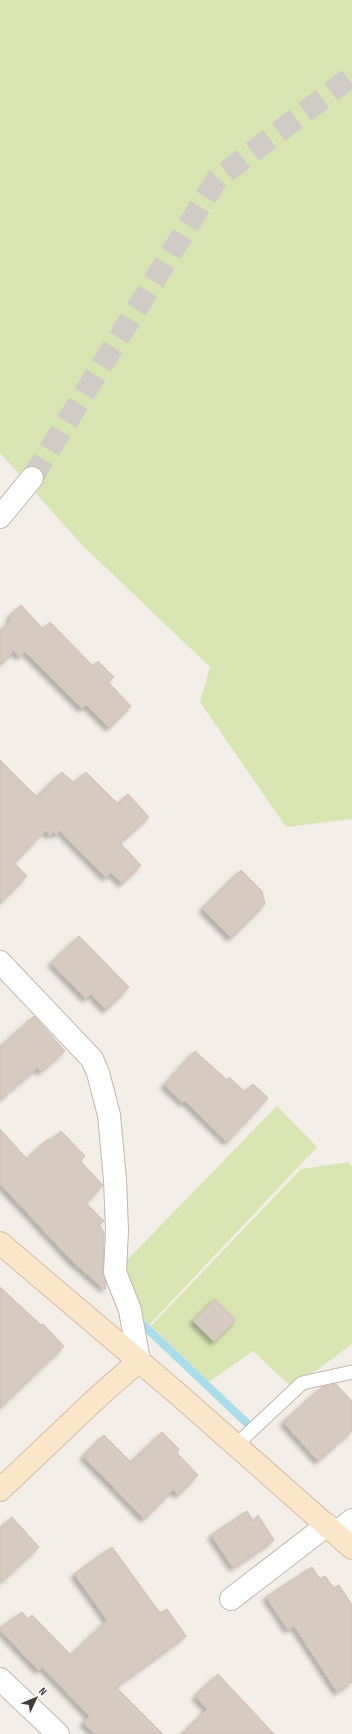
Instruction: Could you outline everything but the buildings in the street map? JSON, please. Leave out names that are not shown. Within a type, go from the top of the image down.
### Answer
[{"type":"street","points":[[0,517],[32,478]]},
{"type":"street","points":[[0,962],[92,1059],[98,1073],[108,1115],[115,1180],[117,1230],[115,1272],[130,1310],[139,1361]]},
{"type":"street","points":[[0,1243],[236,1445],[338,1526],[352,1548]]},
{"type":"street","points":[[0,1490],[100,1395],[139,1361]]},
{"type":"street","points":[[231,1599],[338,1526]]},
{"type":"street","points":[[0,1679],[58,1734]]},
{"type":"lane","points":[[236,1445],[302,1383],[352,1372]]},
{"type":"green space","points":[[0,0],[352,0],[352,819],[286,827],[200,702],[210,667],[82,545],[0,453]]},
{"type":"green space","points":[[277,1106],[317,1147],[149,1325],[136,1303],[127,1277],[126,1261]]},
{"type":"green space","points":[[349,1162],[352,1167],[352,1344],[317,1370],[289,1385],[253,1351],[209,1382],[151,1326],[301,1169]]},
{"type":"waterway","points":[[138,1320],[253,1429]]},
{"type":"tunnel","points":[[32,478],[217,179],[352,76]]}]
